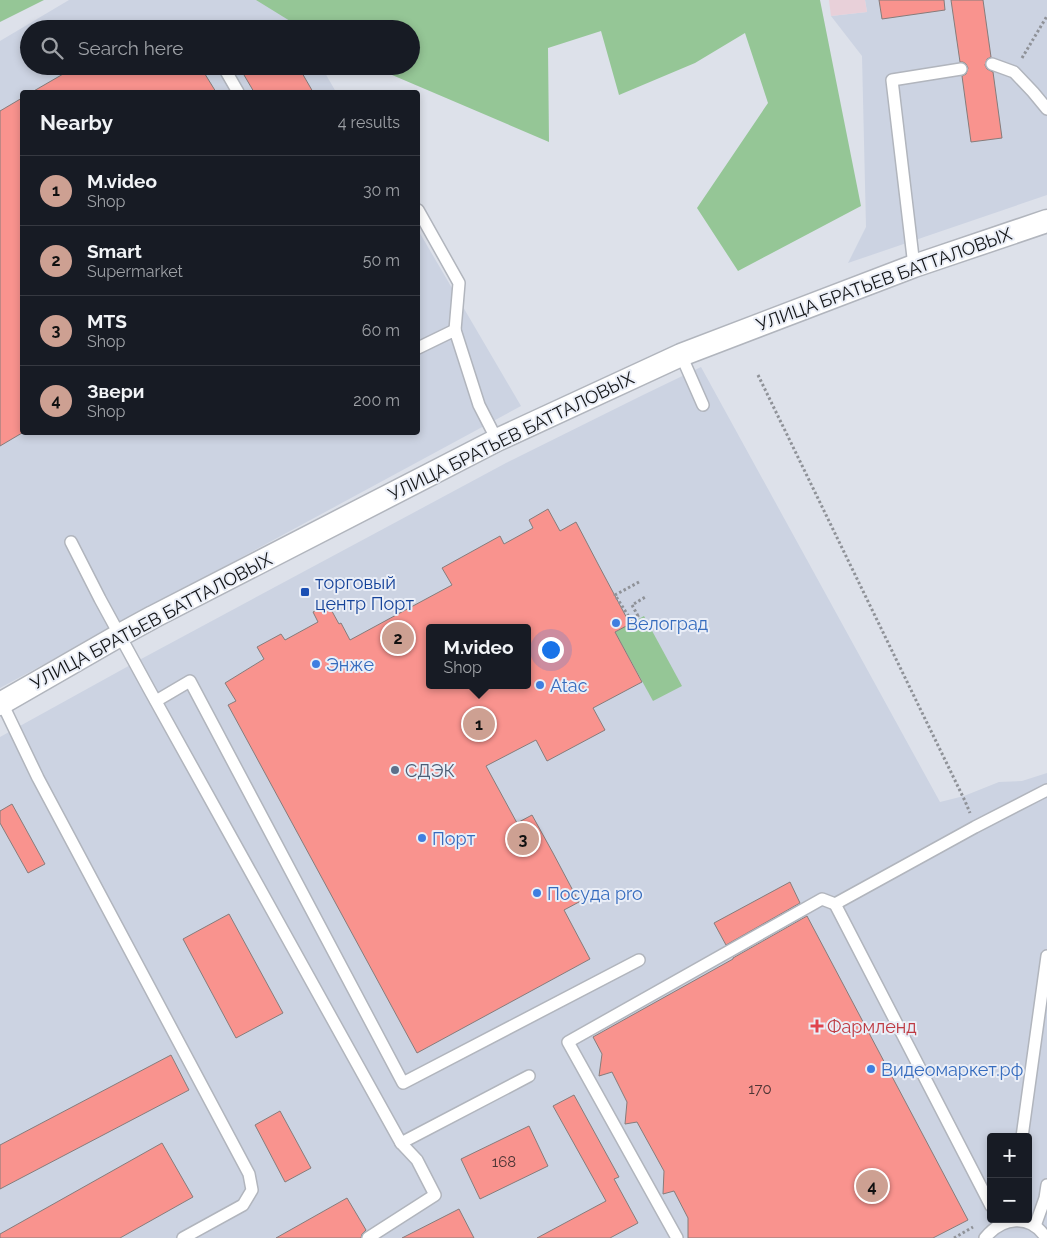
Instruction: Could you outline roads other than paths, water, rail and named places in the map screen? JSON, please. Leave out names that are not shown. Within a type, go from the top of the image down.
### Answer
[{"type":"street","name":"УЛИЦА БРАТЬЕВ БАТТАЛОВЫХ","points":[[1,704],[120,635],[497,440],[681,355],[914,266],[1047,221]]},
{"type":"lane","points":[[992,64],[1014,72],[1047,109]]},
{"type":"lane","points":[[914,266],[892,80],[961,69]]},
{"type":"lane","points":[[228,75],[237,90]]},
{"type":"lane","points":[[420,214],[459,283],[455,330],[479,406],[497,440]]},
{"type":"lane","points":[[420,347],[455,330]]},
{"type":"lane","points":[[681,355],[703,405]]},
{"type":"lane","points":[[71,542],[120,635],[401,1142],[417,1160],[435,1195],[368,1238]]},
{"type":"lane","points":[[156,700],[190,681],[403,1083],[639,960]]},
{"type":"lane","points":[[1,704],[38,778],[249,1174],[252,1190],[243,1205],[183,1238]]},
{"type":"lane","points":[[835,904],[975,827],[1047,790]]},
{"type":"lane","points":[[677,1238],[568,1042],[822,899],[835,904],[987,1198]]},
{"type":"lane","points":[[1023,1133],[1047,956]]},
{"type":"lane","points":[[401,1142],[529,1076]]},
{"type":"lane","points":[[1035,1226],[1045,1198],[1047,1185]]},
{"type":"lane","points":[[985,1238],[1001,1223]]},
{"type":"lane","points":[[1027,1223],[1035,1226],[1046,1238]]},
{"type":"place","name":"торговый центр Порт","points":[[305,592]]},
{"type":"place","name":"Велоград","points":[[616,623]]},
{"type":"place","name":"Smart","points":[[398,638]]},
{"type":"place","name":"Энже","points":[[316,664]]},
{"type":"place","name":"Atac","points":[[540,685]]},
{"type":"place","name":"M.video","points":[[479,724]]},
{"type":"place","name":"СДЭК","points":[[395,770]]},
{"type":"place","name":"Порт","points":[[422,838]]},
{"type":"place","name":"MTS","points":[[523,839]]},
{"type":"place","name":"Посуда pro","points":[[537,893]]},
{"type":"place","name":"Фармленд","points":[[817,1026]]},
{"type":"place","name":"Видеомаркет.рф","points":[[871,1069]]},
{"type":"place","name":"Звери","points":[[872,1186]]}]
